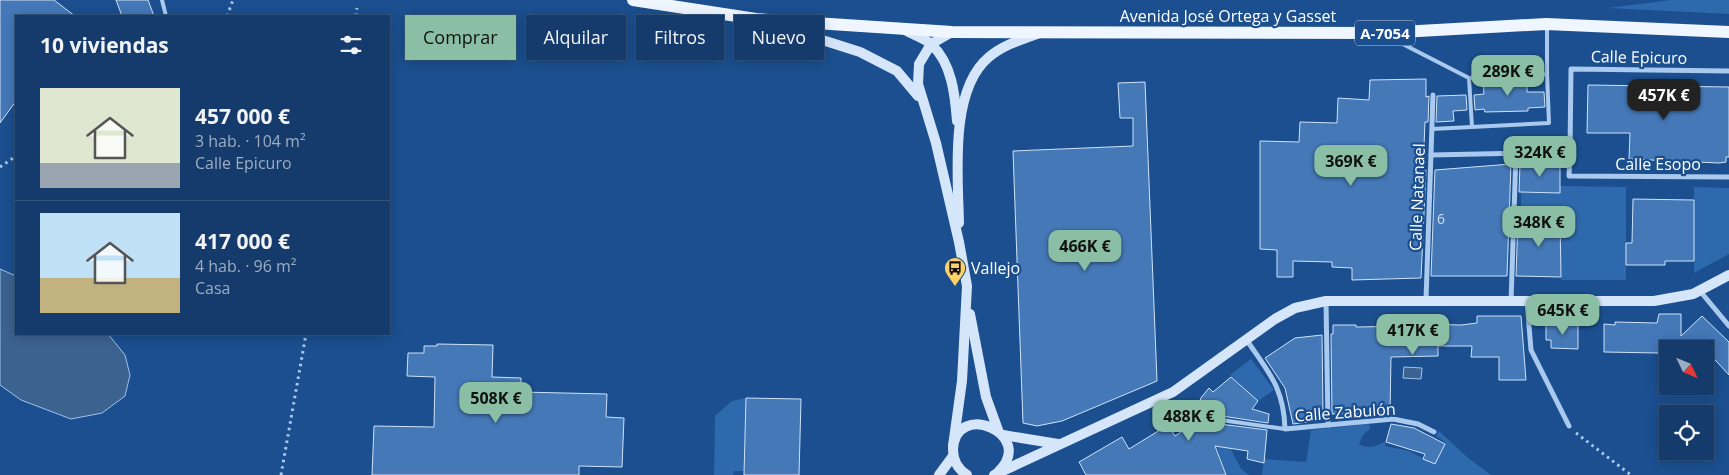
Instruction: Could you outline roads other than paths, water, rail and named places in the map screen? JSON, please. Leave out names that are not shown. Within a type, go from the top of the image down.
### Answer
[{"type":"main road","name":"Avenida José Ortega y Gasset","points":[[633,0],[734,16]]},
{"type":"main road","name":"Avenida José Ortega y Gasset","points":[[824,24],[952,32],[1383,33],[1546,24],[1729,32]]},
{"type":"main road","points":[[905,30],[931,44],[941,56],[948,69],[955,95],[959,137],[959,242]]},
{"type":"main road","points":[[952,32],[931,44],[919,64],[918,84],[936,143],[959,242],[967,300],[986,397],[1008,449],[1007,457],[1000,470],[994,475]]},
{"type":"main road","points":[[959,137],[965,100],[974,73],[988,58],[1005,46],[1041,32]]},
{"type":"main road","name":"Avenida José Ortega y Gasset","points":[[824,43],[860,52],[897,71],[922,101]]},
{"type":"main road","points":[[994,475],[1173,392],[1275,319],[1295,308],[1326,301],[1654,301],[1693,294],[1729,274]]},
{"type":"main road","points":[[967,300],[962,381],[953,451],[960,470],[967,475]]},
{"type":"main road","points":[[939,475],[953,451],[960,433],[974,424],[982,424],[1000,432],[1059,444]]},
{"type":"street","name":"Calle Epicuro","points":[[1570,152],[1571,69],[1729,71]]},
{"type":"street","name":"Calle Natanael","points":[[1426,300],[1433,95]]},
{"type":"street","points":[[1431,155],[1570,152]]},
{"type":"street","name":"Calle Esopo","points":[[1570,152],[1569,176],[1729,177]]},
{"type":"street","points":[[1511,302],[1516,153]]},
{"type":"street","points":[[1700,290],[1729,326]]},
{"type":"street","points":[[1326,301],[1328,425]]},
{"type":"street","points":[[1527,301],[1531,350],[1569,426]]},
{"type":"street","points":[[1246,339],[1278,387],[1284,401],[1286,429]]},
{"type":"street","name":"Calle Zabulón","points":[[1286,429],[1393,419],[1418,424],[1434,432]]},
{"type":"lane","points":[[162,0],[166,15]]},
{"type":"lane","points":[[1432,129],[1549,123],[1546,24]]},
{"type":"lane","points":[[1383,33],[1470,78],[1547,74]]},
{"type":"lane","points":[[1470,78],[1472,127]]},
{"type":"lane","points":[[1221,420],[1286,429]]},
{"type":"place","name":"Vallejo","points":[[955,287]]}]
